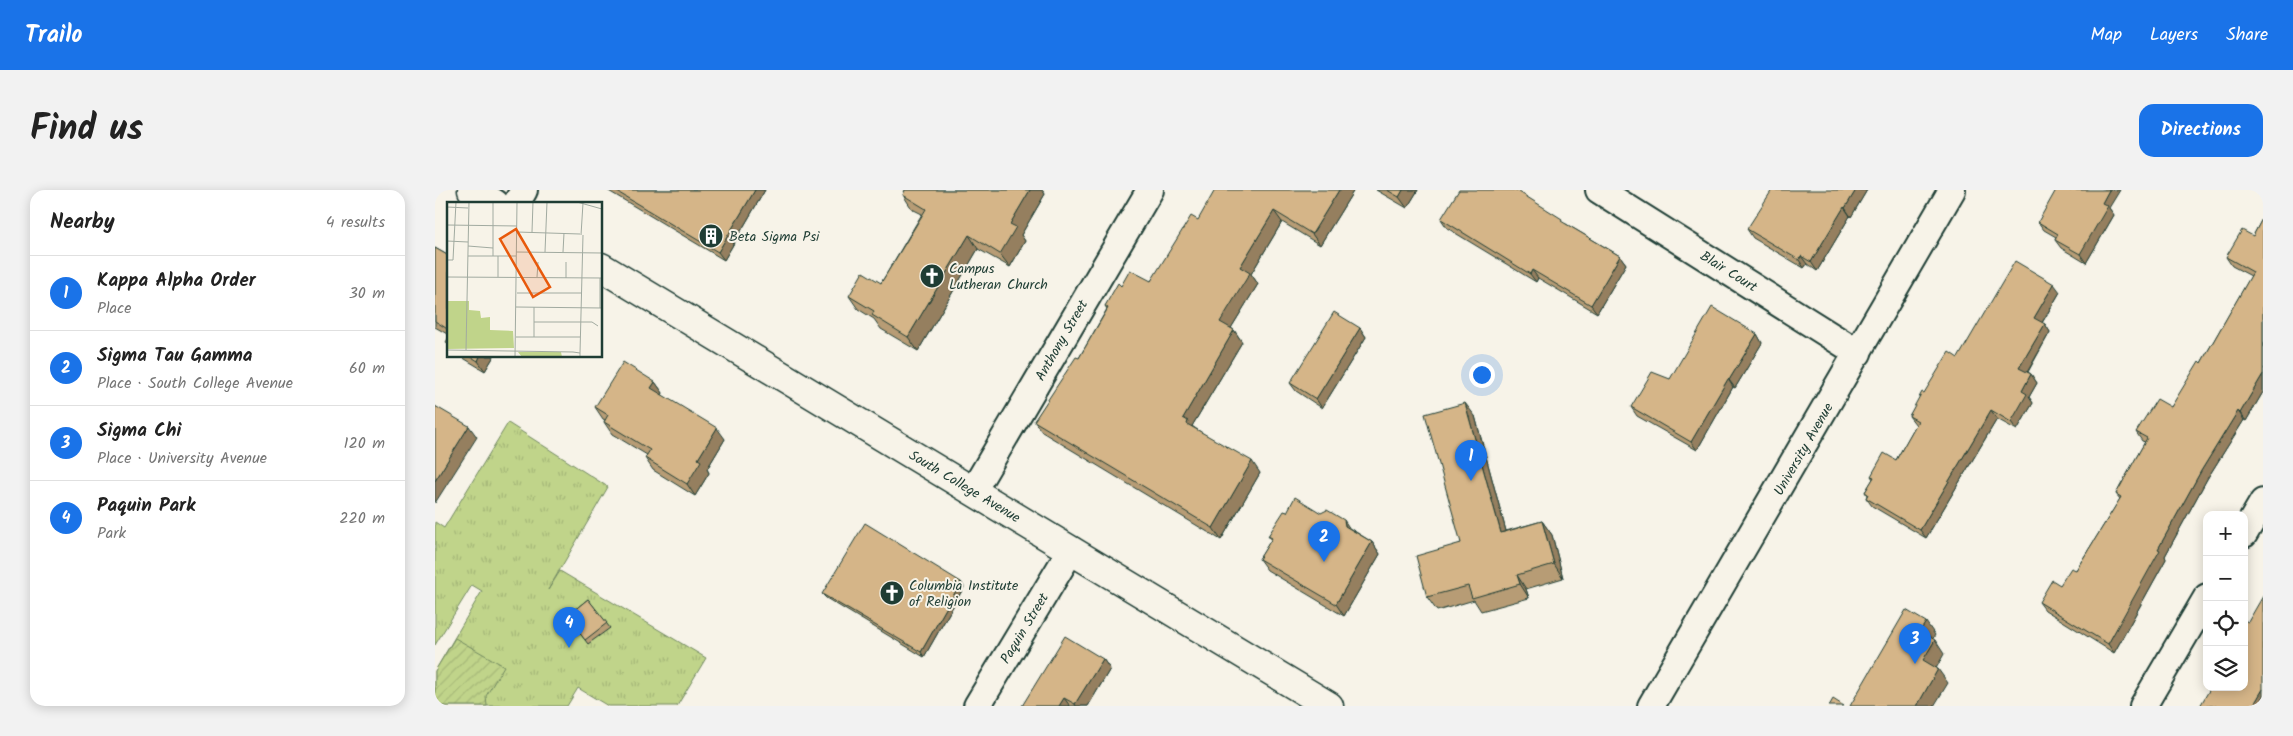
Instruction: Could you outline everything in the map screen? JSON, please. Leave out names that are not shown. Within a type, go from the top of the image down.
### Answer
[{"type":"main road","points":[[472,190],[492,202]]},
{"type":"main road","name":"South College Avenue","points":[[603,268],[1329,706]]},
{"type":"street","points":[[517,202],[524,190]]},
{"type":"street","name":"Anthony Street","points":[[973,491],[1150,190]]},
{"type":"street","name":"Blair Court","points":[[1599,190],[1858,353]]},
{"type":"street","name":"University Avenue","points":[[1651,706],[1952,190]]},
{"type":"street","points":[[2248,527],[2263,502]]},
{"type":"street","name":"Paquin Street","points":[[977,706],[1071,550]]},
{"type":"street","points":[[2143,706],[2205,601]]},
{"type":"green space","points":[[508,423],[608,487],[548,590],[560,571],[706,658],[677,706],[608,706],[578,688],[567,706],[435,706],[435,671],[482,591],[472,585],[435,645],[435,522],[444,528]]},
{"type":"green space","points":[[455,638],[504,666],[486,696],[487,706],[435,706],[435,671]]},
{"type":"building","name":"Beta Sigma Psi","points":[[614,190],[755,190],[718,252]]},
{"type":"building","name":"Campus Lutheran Church","points":[[905,190],[1030,190],[1010,224],[1016,227],[1000,254],[969,235],[908,337],[872,315],[874,311],[849,296],[863,272],[881,283],[926,209],[903,195]]},
{"type":"building","points":[[1215,190],[1339,190],[1312,234],[1274,211],[1240,267],[1250,273],[1220,322],[1234,330],[1183,418],[1188,421],[1187,424],[1252,461],[1213,528],[1034,421],[1076,357],[1079,358],[1108,308],[1105,306],[1118,283],[1121,286],[1130,270],[1151,281],[1191,216],[1198,220]]},
{"type":"building","points":[[1387,190],[1403,190],[1399,197]]},
{"type":"building","points":[[1459,190],[1516,190],[1562,219],[1561,221],[1620,256],[1591,305],[1532,270],[1530,274],[1441,219]]},
{"type":"building","points":[[1772,190],[1856,190],[1811,262],[1801,256],[1799,260],[1747,229]]},
{"type":"building","points":[[2056,190],[2109,190],[2102,203],[2108,206],[2080,254],[2055,240],[2058,234],[2038,222]]},
{"type":"building","points":[[2263,217],[2263,374],[2240,413],[2238,411],[2201,471],[2108,644],[2039,602],[2052,580],[2060,585],[2071,568],[2076,570],[2121,497],[2116,494],[2147,438],[2136,432],[2157,399],[2171,407],[2199,361],[2201,363],[2253,272],[2226,257],[2242,230],[2253,236]]},
{"type":"building","points":[[435,248],[447,255],[447,329],[435,321]]},
{"type":"building","points":[[2015,261],[2054,284],[2034,318],[2045,324],[2019,368],[2031,374],[2022,391],[2027,394],[2011,422],[1991,410],[1920,530],[1866,498],[1868,494],[1865,492],[1874,477],[1871,476],[1884,453],[1896,460],[1918,421],[1909,416],[1922,392],[1924,393],[1949,352],[1958,358]]},
{"type":"building","points":[[1712,307],[1757,334],[1691,442],[1631,407],[1652,372],[1670,379]]},
{"type":"building","points":[[1334,312],[1360,328],[1316,399],[1290,383]]},
{"type":"building","points":[[623,362],[655,382],[651,388],[717,428],[698,459],[701,461],[687,484],[645,458],[650,450],[604,422],[608,415],[595,407]]},
{"type":"building","points":[[1465,403],[1501,533],[1542,521],[1554,564],[1517,575],[1520,584],[1472,598],[1468,586],[1427,597],[1416,556],[1461,543],[1425,414]]},
{"type":"building","points":[[435,406],[469,426],[435,481]]},
{"type":"building","points":[[1295,497],[1321,513],[1327,510],[1344,520],[1345,526],[1372,542],[1336,604],[1259,559],[1272,538],[1268,536],[1284,511],[1287,512]]},
{"type":"building","points":[[865,523],[961,582],[921,652],[822,594]]},
{"type":"building","points":[[2263,596],[2263,689],[2253,706],[2200,706],[2209,691],[2248,691],[2248,622]]},
{"type":"building","points":[[588,599],[607,623],[585,640],[567,616]]},
{"type":"building","points":[[1906,610],[1926,622],[1920,631],[1935,640],[1923,660],[1938,669],[1917,706],[1850,706]]},
{"type":"building","points":[[1065,636],[1103,659],[1075,704],[1064,698],[1059,706],[1022,706]]},
{"type":"building","points":[[1833,699],[1844,706],[1829,706]]},
{"type":"place","name":"Beta Sigma Psi","points":[[711,236]]},
{"type":"place","name":"Campus Lutheran Church","points":[[932,276]]},
{"type":"place","name":"Kappa Alpha Order","points":[[1471,481]]},
{"type":"place","name":"Sigma Tau Gamma","points":[[1324,562]]},
{"type":"place","name":"Columbia Institute of Religion","points":[[892,593]]},
{"type":"place","name":"Paquin Park","points":[[569,648]]},
{"type":"place","name":"Sigma Chi","points":[[1915,664]]}]
